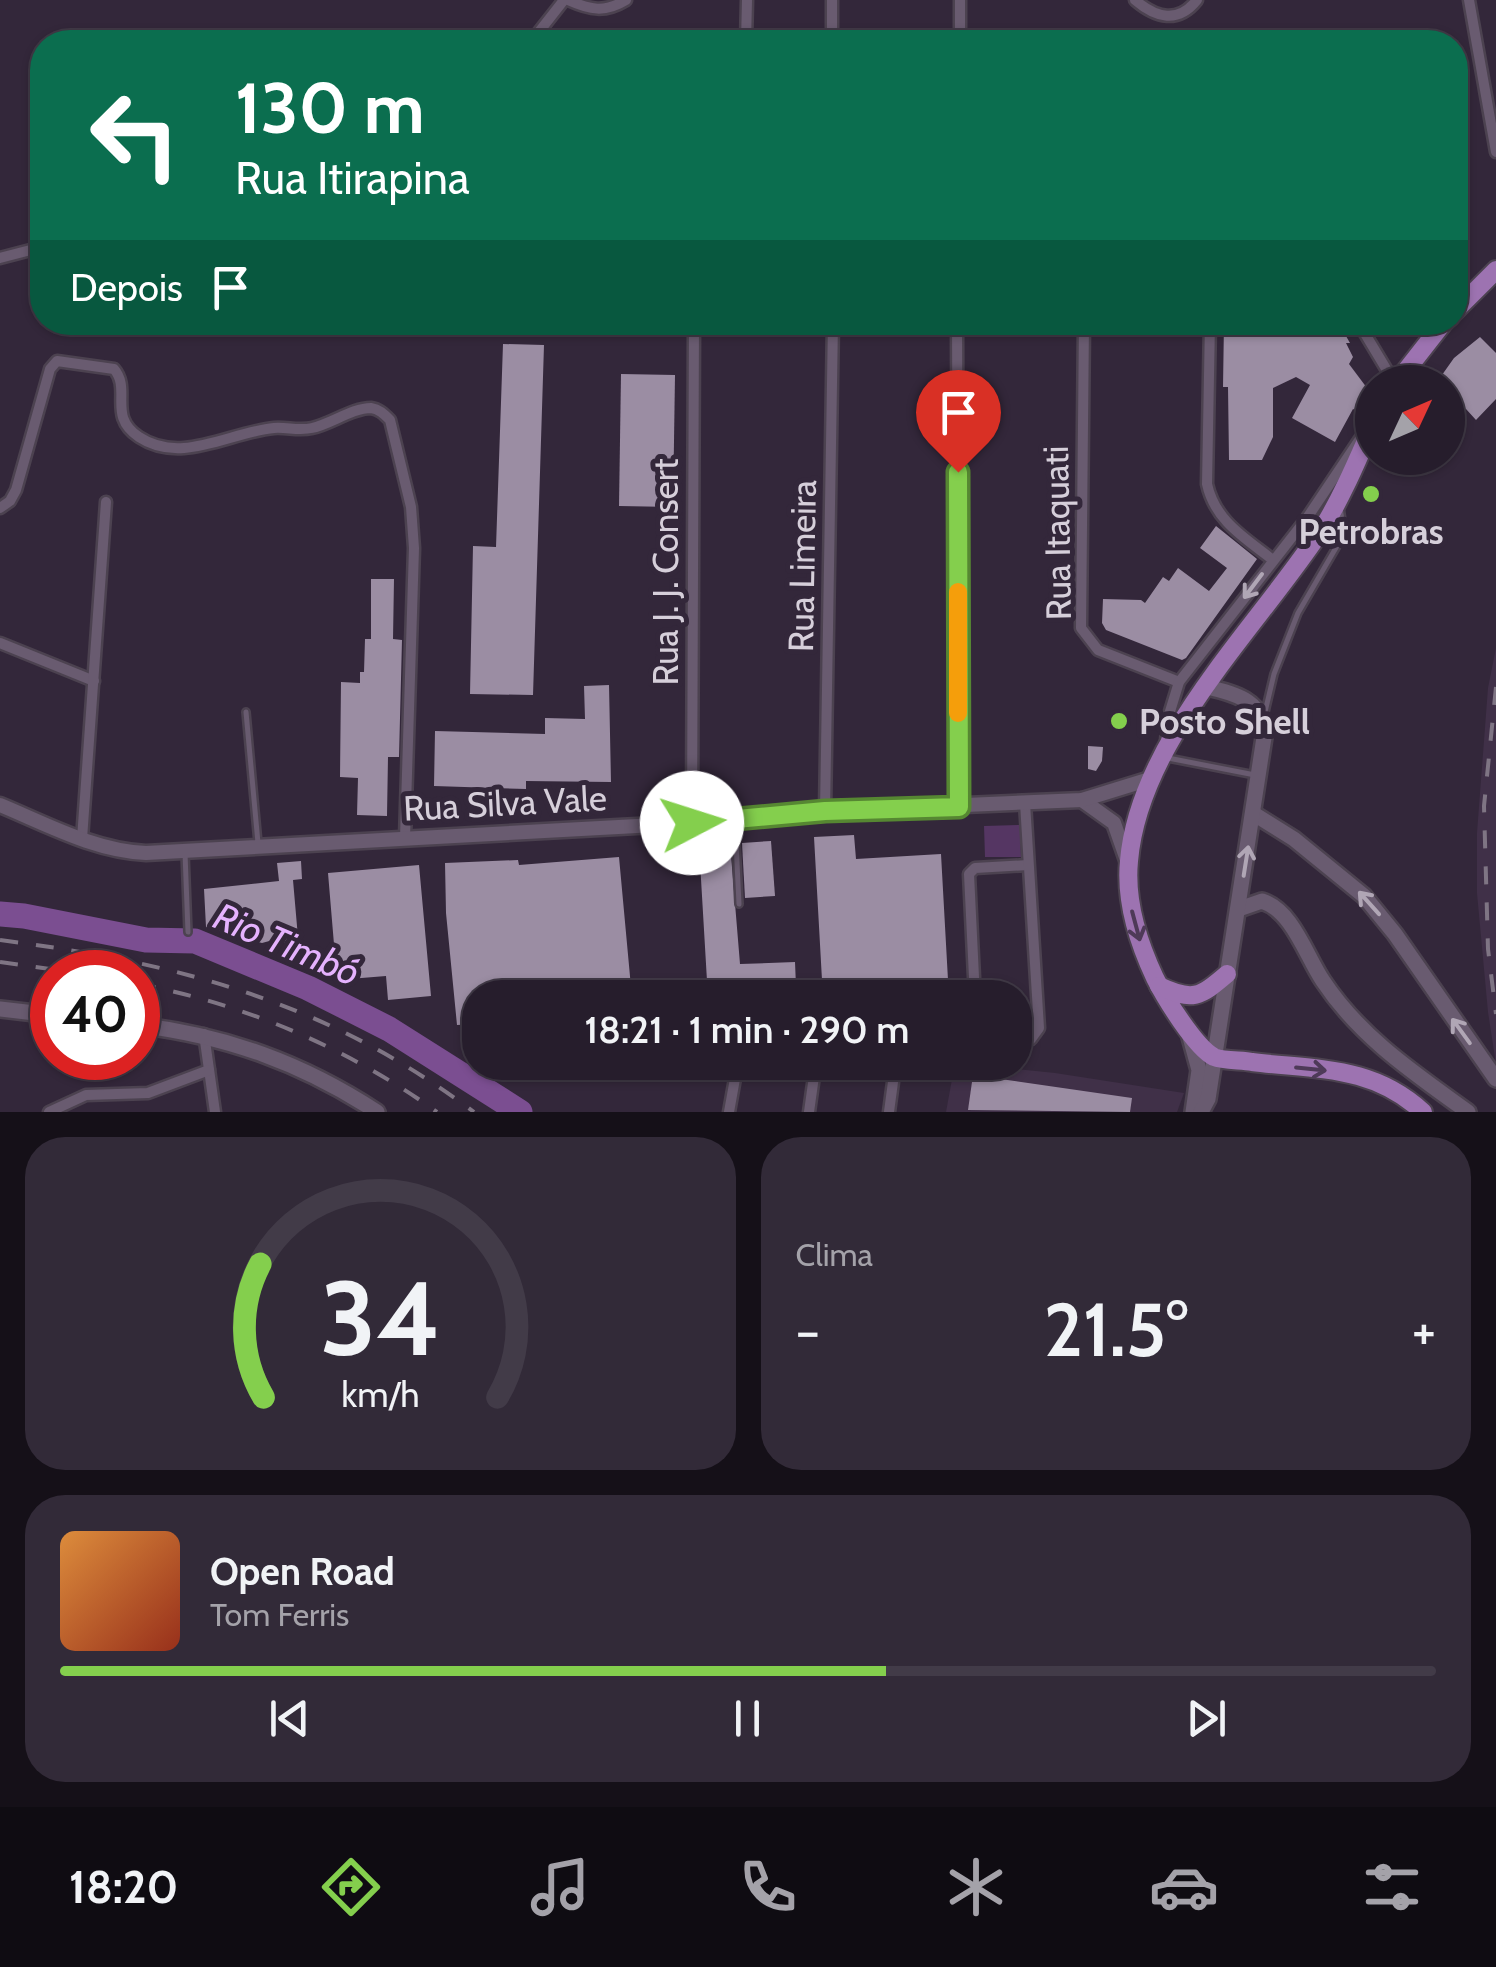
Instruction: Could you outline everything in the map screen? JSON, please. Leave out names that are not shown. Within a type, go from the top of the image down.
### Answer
[{"type":"main road","points":[[1468,298],[1496,270]]},
{"type":"main road","points":[[1410,365],[1434,335]]},
{"type":"main road","points":[[1197,1112],[1199,1070],[1195,1047],[1159,986],[1137,935],[1131,906],[1128,863],[1138,813],[1163,754],[1322,528],[1355,462]]},
{"type":"main road","points":[[1197,1112],[1208,1099],[1265,731],[1263,718],[1247,699],[1208,687]]},
{"type":"main road","points":[[1254,814],[1294,839],[1364,896],[1496,1079]]},
{"type":"main road","points":[[1239,909],[1262,901],[1280,911],[1349,1015],[1380,1048],[1468,1112]]},
{"type":"main road","points":[[1159,986],[1193,996],[1207,991],[1228,974]]},
{"type":"main road","points":[[0,1009],[30,1012]]},
{"type":"main road","points":[[160,1028],[204,1034],[286,1062],[377,1112]]},
{"type":"main road","points":[[1187,1029],[1214,1057],[1363,1076],[1399,1092],[1423,1112]]},
{"type":"street","points":[[541,30],[566,0],[603,10],[626,0]]},
{"type":"street","points":[[746,0],[746,30]]},
{"type":"street","points":[[832,0],[832,30]]},
{"type":"street","points":[[960,0],[960,30]]},
{"type":"street","points":[[1135,0],[1169,17],[1188,10],[1196,0]]},
{"type":"street","points":[[1469,0],[1496,152]]},
{"type":"street","points":[[0,258],[30,250]]},
{"type":"street","name":"Rua J. J. Consert","points":[[692,823],[694,335]]},
{"type":"street","name":"Rua Limeira","points":[[825,811],[833,335]]},
{"type":"street","points":[[957,335],[959,807]]},
{"type":"street","name":"Rua Itaquati","points":[[1084,335],[1082,628],[1098,650],[1179,682]]},
{"type":"street","points":[[1210,335],[1207,484],[1211,502],[1234,529],[1273,560]]},
{"type":"street","points":[[1366,335],[1385,365]]},
{"type":"street","points":[[0,508],[16,490],[50,369],[58,361],[114,368],[121,380],[122,418],[138,436],[165,447],[223,442],[275,428],[313,428],[366,409],[382,412],[390,420],[412,508],[406,838]]},
{"type":"street","points":[[1163,754],[1179,682],[1325,494],[1355,446]]},
{"type":"street","points":[[82,839],[106,502]]},
{"type":"street","points":[[0,644],[94,681]]},
{"type":"street","name":"Rua Silva Vale","points":[[0,805],[82,839],[132,852],[692,823],[825,811],[1082,800],[1150,779]]},
{"type":"street","points":[[1082,800],[1118,829],[1128,863]]},
{"type":"street","points":[[1025,803],[1039,1028],[1032,1038]]},
{"type":"street","points":[[974,980],[969,874],[976,868],[1028,866]]},
{"type":"street","points":[[204,1034],[216,1112]]},
{"type":"street","points":[[49,1112],[86,1095],[148,1092],[210,1070]]},
{"type":"street","points":[[729,1112],[735,1080]]},
{"type":"street","points":[[809,1112],[813,1080]]},
{"type":"street","points":[[888,1112],[893,1082]]},
{"type":"lane","points":[[1263,718],[1274,674],[1298,612],[1344,534],[1338,499]]},
{"type":"lane","points":[[246,712],[258,846]]},
{"type":"lane","points":[[1163,754],[1258,776]]},
{"type":"lane","points":[[735,819],[739,904]]},
{"type":"lane","points":[[185,850],[188,932]]},
{"type":"shaded area","points":[[1496,648],[1496,1064],[1477,893],[1477,833],[1488,688]]},
{"type":"shaded area","points":[[1020,825],[1021,857],[985,857],[984,826]]},
{"type":"shaded area","points":[[1032,1071],[1184,1093],[1177,1112],[946,1112],[952,1080],[1032,1080]]},
{"type":"building","points":[[1224,335],[1345,335],[1350,343],[1346,343],[1353,357],[1349,364],[1355,372],[1355,410],[1335,442],[1292,418],[1310,385],[1296,377],[1273,388],[1273,437],[1262,460],[1229,460],[1228,387],[1223,387]]},
{"type":"building","points":[[1480,337],[1496,353],[1496,399],[1476,420],[1465,410],[1465,365],[1449,365]]},
{"type":"building","points":[[503,344],[544,345],[533,695],[470,694],[473,546],[496,547]]},
{"type":"building","points":[[621,374],[675,375],[673,507],[619,506]]},
{"type":"building","points":[[1216,526],[1257,559],[1186,658],[1182,660],[1106,630],[1102,623],[1103,599],[1145,603],[1163,577],[1169,581],[1178,568],[1209,591],[1227,568],[1200,548]]},
{"type":"building","points":[[371,579],[394,579],[393,639],[402,640],[399,757],[388,757],[387,816],[357,815],[358,778],[340,777],[341,682],[360,683],[360,672],[364,672],[365,639],[371,639]]},
{"type":"building","points":[[609,685],[611,782],[526,781],[526,789],[434,786],[435,731],[545,734],[545,718],[585,719],[584,686]]},
{"type":"building","points":[[1088,746],[1103,747],[1096,771],[1088,769]]},
{"type":"building","points":[[854,835],[856,859],[941,854],[948,980],[822,980],[814,837]]},
{"type":"building","points":[[771,841],[775,896],[745,898],[742,843]]},
{"type":"building","points":[[730,843],[740,964],[795,962],[796,980],[707,980],[699,845]]},
{"type":"building","points":[[619,857],[630,980],[462,980],[462,1025],[457,1025],[445,863],[518,860],[519,865]]},
{"type":"building","points":[[301,861],[302,879],[293,880],[299,949],[285,950],[284,937],[262,943],[206,927],[204,889],[279,881],[277,863]]},
{"type":"building","points":[[419,865],[431,996],[388,1000],[386,976],[337,980],[328,873]]},
{"type":"building","points":[[972,1080],[1008,1080],[1132,1098],[1130,1112],[968,1110]]},
{"type":"waterway","name":"Rio Timbó","points":[[0,914],[146,940],[195,941],[308,988],[389,1029],[520,1112]]},
{"type":"railway","points":[[1496,687],[1484,806],[1488,949],[1496,1014]]},
{"type":"railway","points":[[0,940],[129,961],[249,993],[363,1042],[474,1112]]},
{"type":"railway","points":[[0,962],[30,966]]},
{"type":"railway","points":[[160,989],[217,1003],[294,1032],[368,1068],[437,1112]]},
{"type":"slow traffic","points":[[958,592],[958,713]]},
{"type":"place","name":"Petrobras","points":[[1371,494]]},
{"type":"place","name":"Posto Shell","points":[[1119,721]]},
{"type":"route","points":[[692,823],[825,811],[959,807],[958,472]]}]
